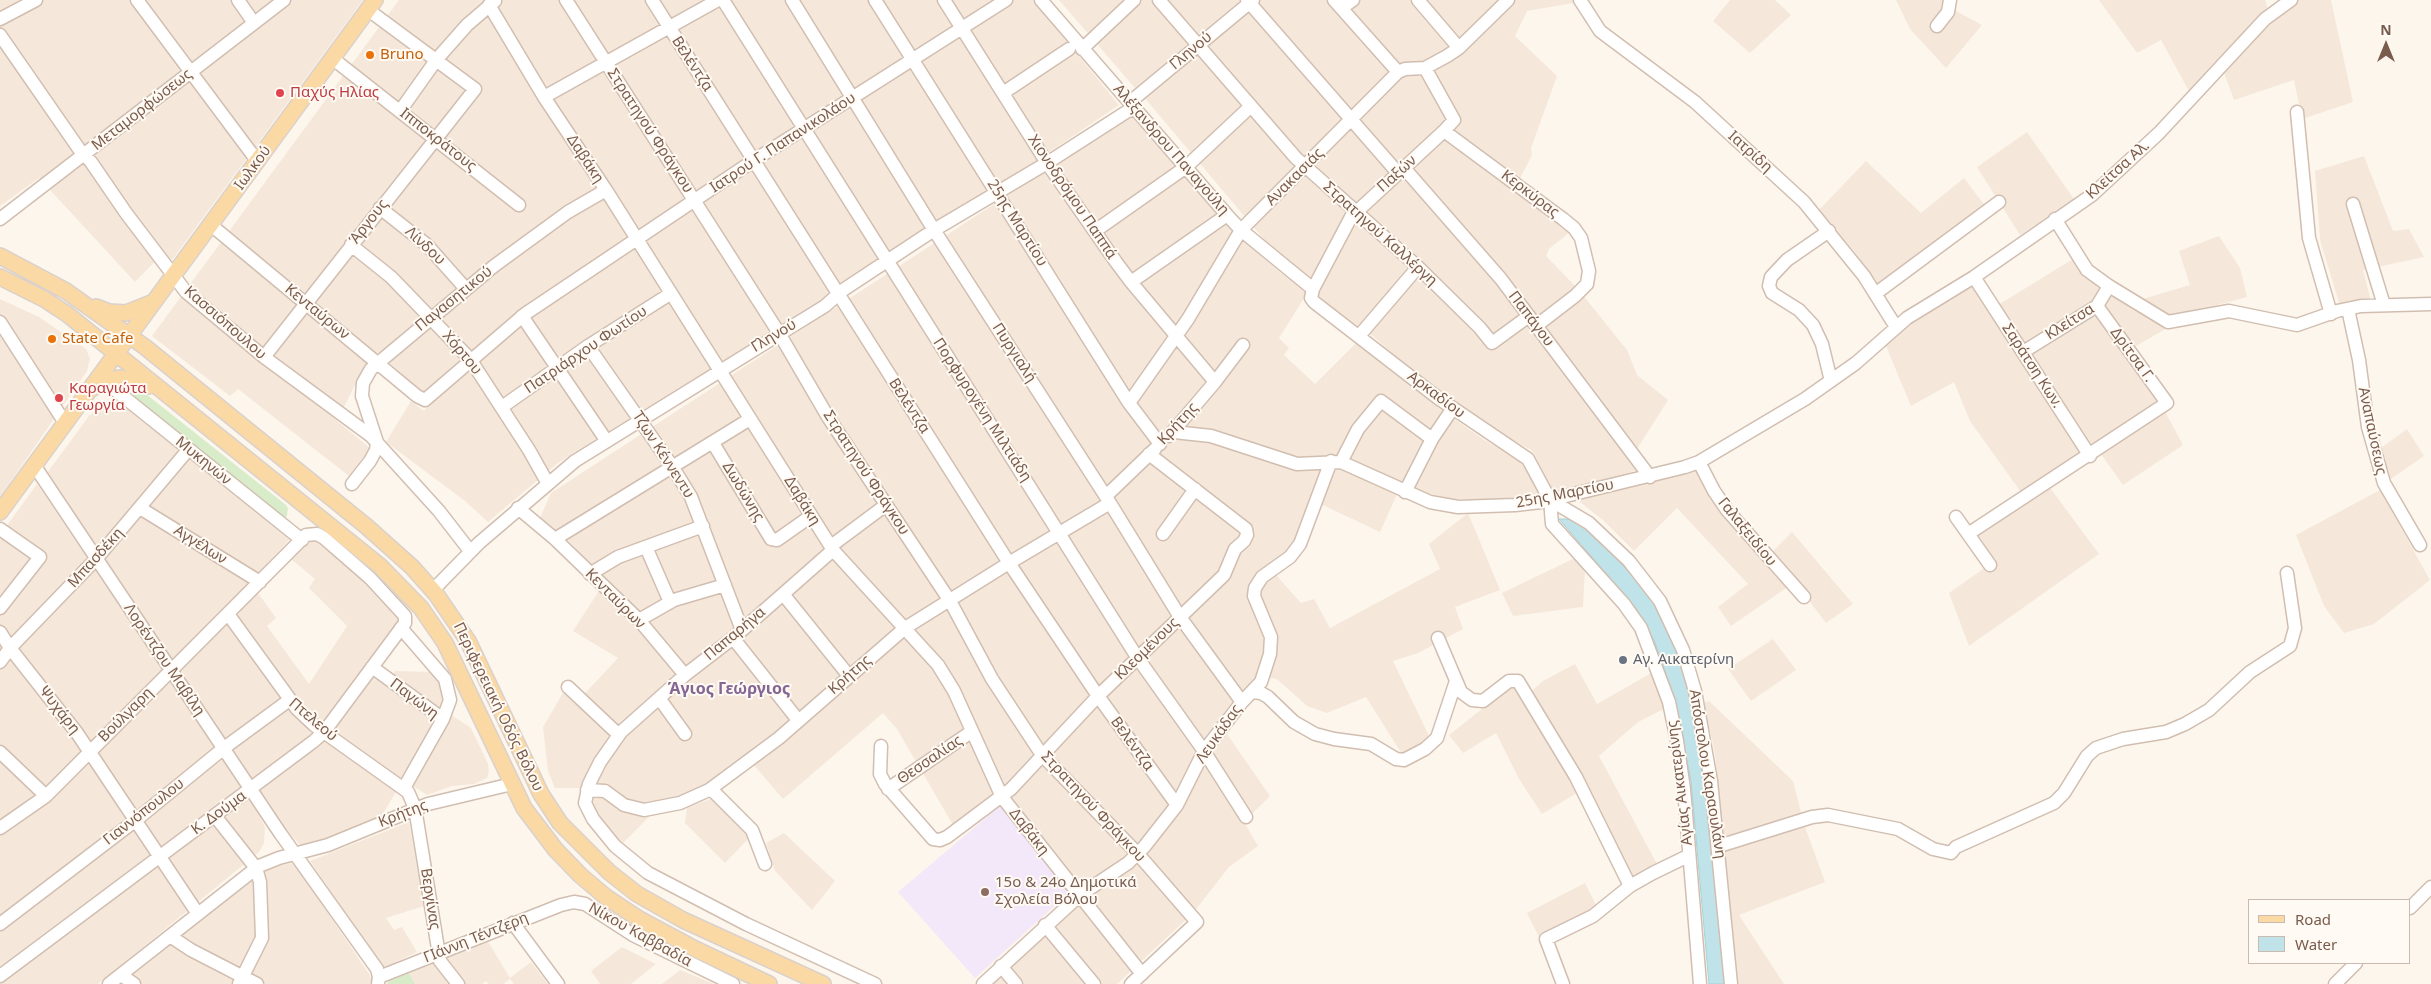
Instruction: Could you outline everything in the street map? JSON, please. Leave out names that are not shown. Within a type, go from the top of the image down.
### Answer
[{"type":"main road","name":"Ιωλκού","points":[[0,512],[152,303],[258,162],[371,5]]},
{"type":"main road","name":"Περιφερειακή Οδός Βόλου","points":[[0,256],[66,291],[128,336],[366,526],[412,567],[433,590],[468,641],[541,794],[560,823],[587,853],[637,894],[668,911],[823,984]]},
{"type":"main road","name":"Περιφερειακή Οδός Βόλου","points":[[0,277],[44,299],[116,353],[380,566],[421,608],[445,643],[524,808],[555,850],[606,897],[672,938],[769,984]]},
{"type":"main road","points":[[86,305],[109,312],[126,313],[152,303]]},
{"type":"main road","points":[[88,391],[104,381],[122,378],[139,381],[181,405]]},
{"type":"street","points":[[0,18],[36,0]]},
{"type":"street","points":[[137,0],[258,162]]},
{"type":"street","points":[[238,0],[254,23]]},
{"type":"street","name":"Μεταμορφώσεως","points":[[0,219],[284,0]]},
{"type":"street","name":"Στρατηγού Φράγκου","points":[[566,0],[779,333],[828,417],[950,601],[992,679],[1042,755],[1138,854],[1197,922],[1142,974]]},
{"type":"street","name":"Βελέντζα","points":[[652,0],[1009,563],[1098,696],[1176,805]]},
{"type":"street","points":[[544,97],[718,0]]},
{"type":"street","name":"Πορφυρογένη Μιλτιάδη","points":[[723,0],[1137,657],[1204,750],[1246,817]]},
{"type":"street","name":"Πυργιαλή","points":[[792,0],[934,230],[1108,499],[1180,617],[1242,702]]},
{"type":"street","name":"25ης Μαρτίου","points":[[875,0],[998,192],[1129,403],[1160,444]]},
{"type":"street","name":"Χιονοδρόμου Παππά","points":[[944,0],[1047,163],[1095,232],[1131,282],[1215,382]]},
{"type":"street","name":"Ιατρού Γ. Παπανικολάου","points":[[422,400],[432,395],[470,359],[522,316],[754,161],[1006,0]]},
{"type":"street","name":"Αλέξανδρου Παναγούλη","points":[[1041,0],[1227,215],[1312,294]]},
{"type":"street","points":[[1082,49],[1134,0]]},
{"type":"street","name":"Στρατηγού Καλλέργη","points":[[1159,0],[1305,167],[1418,267],[1480,328],[1492,343],[1533,321]]},
{"type":"street","points":[[1353,0],[1338,4],[1398,72],[1405,69],[1425,68],[1459,48],[1508,0]]},
{"type":"street","points":[[1418,0],[1459,48]]},
{"type":"street","name":"Ιατρίδη","points":[[1580,0],[1600,31],[1695,102],[1792,191],[1829,232],[1876,294],[1896,327]]},
{"type":"street","points":[[1937,26],[1948,12],[1950,0]]},
{"type":"street","name":"Κλείτσα Αλ.","points":[[1896,327],[1915,313],[1974,277],[2092,195],[2118,173],[2159,133],[2265,19],[2290,0]]},
{"type":"street","name":"Γληνού","points":[[433,590],[470,551],[547,482],[606,440],[825,306],[839,294],[934,230],[1047,163],[1132,105],[1198,44],[1250,1]]},
{"type":"street","name":"Παπάγου","points":[[1250,1],[1352,119],[1488,264],[1650,476]]},
{"type":"street","points":[[400,111],[437,59],[467,25],[493,2]]},
{"type":"street","name":"Δαβάκη","points":[[493,2],[544,97],[606,190],[832,548],[946,676],[1002,797],[1142,974]]},
{"type":"street","points":[[371,5],[437,59]]},
{"type":"street","name":"Κασσιόπουλου","points":[[0,35],[84,154],[173,275],[194,300],[264,357],[377,442],[439,512],[470,551]]},
{"type":"street","points":[[1003,93],[1069,49]]},
{"type":"street","name":"Ιπποκράτους","points":[[332,58],[519,205]]},
{"type":"street","name":"Άργους","points":[[264,357],[474,89],[437,59]]},
{"type":"street","points":[[1425,68],[1454,120],[1444,131]]},
{"type":"street","name":"Ανακασιάς","points":[[1129,403],[1143,387],[1206,291],[1241,230],[1398,72]]},
{"type":"street","points":[[1095,232],[1186,167],[1251,106]]},
{"type":"street","points":[[2297,112],[2309,238],[2331,314]]},
{"type":"street","name":"Παξών","points":[[1312,294],[1345,226],[1356,211],[1444,131]]},
{"type":"street","name":"Κερκύρας","points":[[1444,131],[1563,219],[1574,228],[1581,238],[1589,270],[1587,284],[1575,296],[1533,321]]},
{"type":"street","name":"Παγασητικού","points":[[377,442],[362,396],[366,376],[377,362],[466,289],[568,212],[606,190]]},
{"type":"street","points":[[1876,294],[1999,202]]},
{"type":"street","points":[[2353,204],[2384,305]]},
{"type":"street","name":"Λίνδου","points":[[380,208],[427,245],[466,289]]},
{"type":"street","points":[[1131,282],[1227,215]]},
{"type":"street","points":[[2055,219],[2083,265],[2109,286],[2160,318],[2171,322],[2229,311],[2297,325],[2348,309],[2384,305],[2431,304]]},
{"type":"street","name":"Κενταύρων","points":[[211,225],[422,400]]},
{"type":"street","points":[[1829,232],[1787,260],[1771,277],[1769,286],[1772,293],[1799,310],[1813,324],[1822,344],[1831,381]]},
{"type":"street","name":"Χόρτου","points":[[351,245],[383,270],[470,359],[502,407],[547,482]]},
{"type":"street","points":[[1359,336],[1418,267]]},
{"type":"street","name":"Σαράτση Κων.","points":[[1974,277],[2090,456]]},
{"type":"street","name":"Κλείτσα","points":[[2023,352],[2097,306],[2109,286]]},
{"type":"street","name":"Πατριάρχου Φωτίου","points":[[502,407],[588,346],[670,294]]},
{"type":"street","name":"Αρκαδίου","points":[[1312,294],[1314,302],[1453,408],[1528,459],[1550,500]]},
{"type":"street","name":"Δρίτσα Γ.","points":[[2090,456],[2167,403],[2097,306]]},
{"type":"street","name":"Αναπαύσεως","points":[[2348,309],[2359,360],[2368,427],[2384,483],[2420,545]]},
{"type":"street","points":[[522,316],[606,440]]},
{"type":"street","points":[[0,322],[65,423]]},
{"type":"street","name":"25ης Μαρτίου","points":[[1336,462],[1430,502],[1458,507],[1515,505],[1550,500],[1650,476],[1699,462],[1792,408],[1871,351],[1896,327]]},
{"type":"street","name":"Κρήτης","points":[[587,790],[605,791],[624,805],[644,810],[680,803],[711,789],[798,720],[905,628],[1060,532],[1108,499],[1149,454],[1174,432],[1243,345]]},
{"type":"street","name":"Τζων Κέννεντυ","points":[[588,346],[640,419],[691,497],[725,585],[737,634],[798,720]]},
{"type":"street","name":"Μυκηνών","points":[[104,381],[188,450],[307,536],[318,534],[363,571],[445,679],[450,700],[443,720]]},
{"type":"street","points":[[1174,432],[1211,436],[1298,464],[1336,462],[1358,428],[1381,401],[1432,439]]},
{"type":"street","points":[[1405,492],[1432,439],[1453,408]]},
{"type":"street","points":[[555,539],[750,419]]},
{"type":"street","points":[[352,484],[370,461],[376,450],[377,442]]},
{"type":"street","name":"Δωδώνης","points":[[713,443],[773,540],[811,516]]},
{"type":"street","name":"Μπασδέκη","points":[[0,662],[10,648],[97,558],[188,450]]},
{"type":"street","name":"Κλεομένους","points":[[888,788],[931,836],[940,840],[1002,797],[1137,657],[1224,575],[1235,549],[1244,541],[1247,535],[1243,524],[1149,454]]},
{"type":"street","points":[[1968,534],[2090,456]]},
{"type":"street","name":"Λευκάδας","points":[[983,984],[1044,925],[1080,895],[1138,854],[1176,805],[1204,750],[1262,680],[1271,641],[1269,630],[1254,596],[1254,588],[1262,578],[1290,556],[1300,544],[1336,462]]},
{"type":"street","name":"Γαλαξειδίου","points":[[1699,462],[1714,491],[1727,510],[1804,597]]},
{"type":"street","name":"Λορέντζου Μαβίλη","points":[[34,465],[251,790],[377,969],[379,981]]},
{"type":"street","points":[[1163,534],[1195,489]]},
{"type":"street","name":"Απόστολου Καραουλάνη","points":[[1550,500],[1589,523],[1619,550],[1646,582],[1667,614],[1683,650],[1695,691],[1711,781],[1719,846],[1731,984]]},
{"type":"street","name":"Αγίας Αικατερίνης","points":[[1550,500],[1552,524],[1624,604],[1641,628],[1649,644],[1674,719],[1684,789],[1700,984]]},
{"type":"street","name":"Παπαρήγα","points":[[587,790],[600,762],[619,734],[685,675],[737,634],[783,594],[832,548],[886,505]]},
{"type":"street","name":"Αγγέλων","points":[[140,508],[260,582]]},
{"type":"street","name":"Κενταύρων","points":[[518,508],[555,539],[638,620],[685,675]]},
{"type":"street","points":[[1956,517],[1990,566]]},
{"type":"street","points":[[590,574],[610,560],[703,526]]},
{"type":"street","points":[[0,529],[40,557],[0,608]]},
{"type":"street","name":"Βούλγαρη","points":[[0,828],[46,796],[307,536]]},
{"type":"street","points":[[646,547],[670,602]]},
{"type":"street","points":[[1719,846],[1812,817],[1828,815],[1898,829],[1929,847],[1939,851],[1951,852],[1956,847],[2054,803],[2064,793],[2087,756],[2096,748],[2123,739],[2166,732],[2185,724],[2209,710],[2250,672],[2290,646],[2295,628],[2287,573]]},
{"type":"street","points":[[638,620],[690,593],[725,585]]},
{"type":"street","points":[[783,594],[849,676]]},
{"type":"street","name":"Πτελεού","points":[[228,614],[288,701],[324,732],[404,788],[415,808]]},
{"type":"street","name":"Κ. Δούμα","points":[[0,976],[251,790],[324,732],[404,623]]},
{"type":"street","name":"Ψυχάρη","points":[[0,632],[10,648],[56,704],[90,751],[198,914]]},
{"type":"street","points":[[1438,638],[1461,692],[1477,701],[1490,698],[1509,681],[1518,681],[1576,777],[1630,886]]},
{"type":"street","name":"Παγώνη","points":[[372,667],[443,720],[404,788]]},
{"type":"street","points":[[1252,692],[1261,693],[1268,697],[1294,722],[1315,734],[1334,739],[1371,744],[1396,759],[1404,760],[1425,749],[1437,738],[1456,681]]},
{"type":"street","points":[[568,687],[619,734]]},
{"type":"street","points":[[659,698],[685,734]]},
{"type":"street","name":"Γιαννόπουλου","points":[[0,924],[136,820],[224,748],[288,701]]},
{"type":"street","name":"Θεσσαλίας","points":[[888,788],[971,732]]},
{"type":"street","points":[[880,746],[880,774],[888,788]]},
{"type":"street","points":[[0,752],[46,796]]},
{"type":"street","name":"Κρήτης","points":[[109,984],[256,868],[273,860],[328,845],[415,808],[439,800],[512,784]]},
{"type":"street","points":[[711,789],[752,830],[765,864]]},
{"type":"street","points":[[587,790],[585,805],[593,819],[627,857],[660,881],[875,984]]},
{"type":"street","name":"Βεργίνας","points":[[415,808],[439,954],[442,964],[458,984]]},
{"type":"street","points":[[215,816],[256,868],[260,882],[263,932],[241,981]]},
{"type":"street","points":[[1563,984],[1546,939],[1593,916],[1630,886],[1667,864],[1688,856]]},
{"type":"street","points":[[2411,907],[2431,887]]},
{"type":"street","name":"ΓΙάννη Τέντζερη","points":[[379,981],[513,924],[574,902]]},
{"type":"street","name":"Νίκου Καββαδία","points":[[574,902],[585,904],[633,935],[726,982]]},
{"type":"street","points":[[513,924],[558,984]]},
{"type":"street","points":[[1044,925],[1094,984]]},
{"type":"street","points":[[170,936],[241,981],[257,984]]},
{"type":"street","points":[[2336,984],[2355,964]]},
{"type":"street","points":[[1002,966],[1016,984]]},
{"type":"street","points":[[1131,984],[1142,974]]},
{"type":"street","points":[[121,976],[134,984]]},
{"type":"shaded area","points":[[0,0],[363,0],[172,260],[163,253],[135,282],[39,178],[0,206]]},
{"type":"shaded area","points":[[399,0],[1033,0],[1119,105],[1039,159],[830,289],[825,298],[573,453],[558,463],[488,522],[465,501],[386,442],[411,401],[424,411],[432,401],[378,352],[366,363],[337,421],[370,448],[349,476],[238,389],[230,396],[152,336]]},
{"type":"shaded area","points":[[1059,0],[1241,0],[1135,88]]},
{"type":"shaded area","points":[[1256,0],[1573,0],[1574,3],[1527,11],[1515,36],[1557,76],[1531,148],[1532,155],[1515,188],[1571,231],[1549,249],[1546,256],[1578,289],[1627,350],[1637,375],[1668,400],[1632,457],[1639,469],[1615,478],[1554,492],[1531,450],[1484,424],[1408,368],[1373,336],[1317,298],[1321,290],[1267,243],[1143,96]]},
{"type":"shaded area","points":[[1730,0],[1775,0],[1791,15],[1750,53],[1713,21]]},
{"type":"shaded area","points":[[1896,0],[1947,0],[1958,12],[1982,25],[1946,68],[1910,29]]},
{"type":"shaded area","points":[[2099,0],[2265,0],[2271,21],[2299,0],[2331,0],[2353,102],[2302,119],[2294,80],[2234,100],[2219,59],[2190,93],[2161,40],[2137,53]]},
{"type":"shaded area","points":[[1129,113],[1230,229],[1281,273],[1308,292],[1279,338],[1289,348],[1284,355],[1315,384],[1356,343],[1444,412],[1486,441],[1519,459],[1542,496],[1517,500],[1451,499],[1420,491],[1402,483],[1380,532],[1310,499],[1295,541],[1289,551],[1268,566],[1301,603],[1314,599],[1330,628],[1440,569],[1429,544],[1468,513],[1500,590],[1455,607],[1463,629],[1418,653],[1393,661],[1430,738],[1402,754],[1366,697],[1327,713],[1307,706],[1277,679],[1259,676],[1218,721],[1270,796],[1244,822],[1258,846],[1229,867],[1193,913],[1117,984],[994,984],[1087,894],[1003,790],[953,825],[897,729],[883,713],[783,799],[747,757],[707,785],[653,813],[623,843],[610,832],[591,809],[592,788],[555,788],[548,771],[543,727],[563,693],[575,704],[618,658],[573,631],[606,580],[569,541],[540,518],[551,493],[1074,152]]},
{"type":"shaded area","points":[[2027,132],[2074,199],[2020,235],[1977,167]]},
{"type":"shaded area","points":[[2364,156],[2393,231],[2409,229],[2424,257],[2363,270],[2371,301],[2340,306],[2320,240],[2315,171]]},
{"type":"shaded area","points":[[1866,161],[1921,213],[1964,178],[1986,207],[1878,285],[1855,252],[1819,210]]},
{"type":"shaded area","points":[[2219,236],[2240,268],[2247,297],[2169,318],[2169,327],[2124,353],[2160,402],[2183,445],[2123,485],[2096,447],[2045,481],[2099,554],[1969,646],[1949,593],[1993,562],[1976,535],[2028,502],[1970,421],[1954,382],[1911,406],[1886,346],[1900,329],[1972,284],[1990,310],[2073,259],[2129,303],[2190,285],[2179,251]]},
{"type":"shaded area","points":[[0,299],[39,317],[86,349],[90,359],[87,371],[0,497]]},
{"type":"shaded area","points":[[114,398],[290,539],[250,582],[276,618],[267,626],[309,684],[347,626],[309,588],[315,579],[290,558],[311,538],[362,578],[401,618],[365,668],[386,684],[395,671],[433,672],[442,684],[442,709],[471,728],[488,764],[487,778],[474,784],[452,786],[427,795],[403,780],[381,817],[302,847],[286,830],[47,473],[89,416]]},
{"type":"shaded area","points":[[2407,429],[2424,456],[2385,483],[2377,451]]},
{"type":"shaded area","points":[[1697,468],[1765,559],[1792,532],[1853,604],[1826,623],[1795,582],[1731,626],[1718,607],[1748,584],[1677,508],[1634,551],[1604,521],[1575,498],[1649,483]]},
{"type":"shaded area","points":[[37,484],[255,807],[265,827],[264,843],[259,852],[98,984],[0,984],[0,535]]},
{"type":"shaded area","points":[[2380,490],[2430,580],[2374,624],[2344,633],[2324,606],[2296,535]]},
{"type":"shaded area","points":[[1575,558],[1585,569],[1583,607],[1513,616],[1502,593]]},
{"type":"shaded area","points":[[1773,639],[1796,670],[1751,701],[1728,669]]},
{"type":"shaded area","points":[[1575,664],[1597,704],[1653,672],[1664,709],[1638,722],[1599,756],[1658,866],[1632,880],[1585,788],[1542,814],[1519,779],[1496,733],[1463,753],[1449,735],[1515,683],[1524,698],[1543,681]]},
{"type":"shaded area","points":[[1709,701],[1793,781],[1804,824],[1825,882],[1739,915],[1784,984],[1737,984],[1715,754],[1704,703]]},
{"type":"shaded area","points":[[713,798],[752,835],[725,863],[685,823],[687,808]]},
{"type":"shaded area","name":"15ο & 24ο Δημοτικά Σχολεία Βόλου","points":[[1000,806],[1071,891],[975,978],[898,892]]},
{"type":"shaded area","points":[[409,822],[424,906],[386,918],[394,930],[402,927],[417,952],[383,968],[310,861]]},
{"type":"shaded area","points":[[784,833],[835,881],[812,910],[775,871],[766,843]]},
{"type":"shaded area","points":[[291,863],[299,870],[373,980],[370,984],[121,984],[263,870]]},
{"type":"shaded area","points":[[1585,883],[1598,909],[1540,939],[1527,913]]},
{"type":"shaded area","points":[[487,940],[510,978],[531,962],[548,984],[514,984],[510,979],[503,984],[489,984],[486,981],[482,984],[463,984],[443,959]]},
{"type":"shaded area","points":[[622,947],[656,964],[631,984],[600,984],[591,971]]},
{"type":"shaded area","points":[[434,963],[448,984],[415,984],[409,973]]},
{"type":"shaded area","points":[[680,970],[714,984],[662,984]]},
{"type":"green space","points":[[124,385],[146,394],[286,505],[288,508],[287,516],[285,518],[281,517],[122,388]]},
{"type":"green space","points":[[409,973],[415,984],[387,984],[389,981]]},
{"type":"water","points":[[1559,519],[1581,519],[1652,598],[1661,611],[1691,689],[1710,809],[1725,984],[1709,984],[1691,781],[1673,695],[1654,640],[1635,607]]},
{"type":"place","name":"Bruno","points":[[370,55]]},
{"type":"place","name":"Παχύς Ηλίας","points":[[280,93]]},
{"type":"place","name":"State Cafe","points":[[52,339]]},
{"type":"place","name":"Καραγιώτα Γεωργία","points":[[59,398]]},
{"type":"place","name":"Αγ. Αικατερίνη","points":[[1623,660]]},
{"type":"place","name":"15ο & 24ο Δημοτικά Σχολεία Βόλου","points":[[985,892]]},
{"type":"district","name":"Άγιος Γεώργιος","points":[[729,689]]}]
